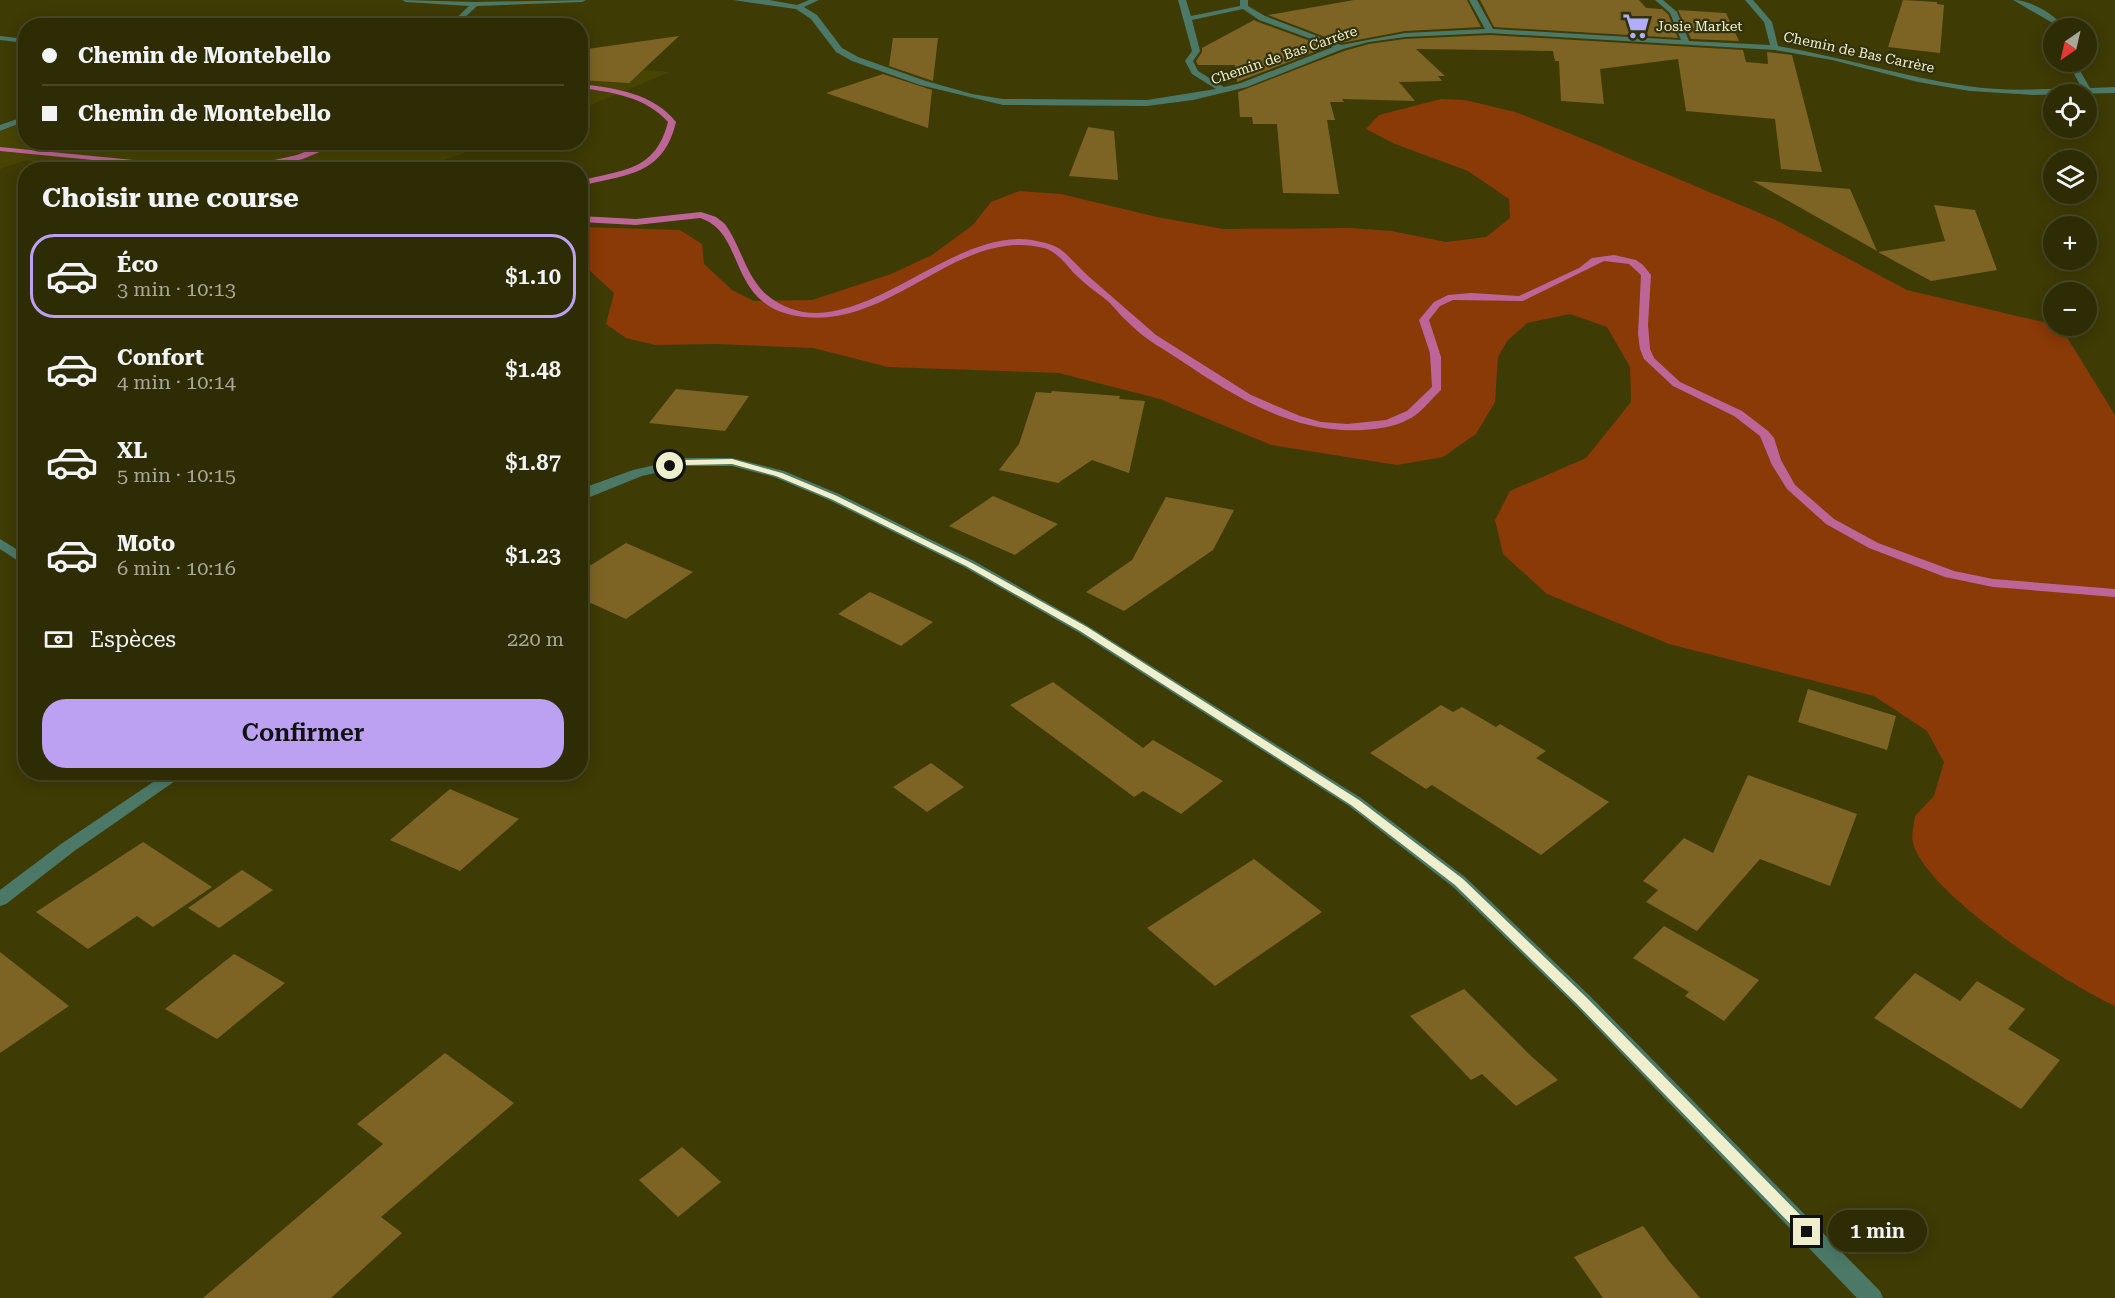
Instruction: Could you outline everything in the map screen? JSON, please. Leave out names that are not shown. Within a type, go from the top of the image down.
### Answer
[{"type":"street","points":[[406,0],[475,4],[582,0]]},
{"type":"street","name":"Chemin de Bas Carrère","points":[[737,0],[762,1],[798,8],[814,16],[839,50],[855,59],[971,96],[1003,102],[1147,103],[1224,91],[1340,47],[1405,35],[1490,31],[1775,48],[1832,58],[1918,80],[1970,89],[2043,92]]},
{"type":"street","points":[[798,8],[815,0]]},
{"type":"street","points":[[1182,0],[1190,18],[1189,30],[1196,51],[1189,61],[1195,72],[1224,91]]},
{"type":"street","points":[[1473,0],[1490,31]]},
{"type":"street","points":[[1659,0],[1673,12],[1685,41]]},
{"type":"street","points":[[1749,0],[1768,22],[1775,48]]},
{"type":"street","points":[[2017,0],[2050,18]]},
{"type":"street","points":[[1190,18],[1244,3],[1262,18],[1340,47]]},
{"type":"street","points":[[460,18],[475,4]]},
{"type":"street","points":[[0,38],[18,40]]},
{"type":"street","name":"Chemin de Bas Carrère","points":[[2097,91],[2115,90]]},
{"type":"street","points":[[0,128],[18,121]]},
{"type":"street","points":[[588,494],[638,473],[686,462],[732,462],[779,474],[834,497],[969,564],[1083,629],[1355,802],[1459,882],[1582,1000],[1872,1298]]},
{"type":"street","points":[[0,543],[18,556]]},
{"type":"street","points":[[0,899],[67,848],[168,780]]},
{"type":"shaded area","points":[[588,66],[670,72],[588,106]]},
{"type":"shaded area","points":[[1441,99],[1465,100],[1515,112],[1776,220],[1907,290],[2043,322],[2043,336],[2066,336],[2115,415],[2115,1006],[2065,978],[2001,935],[1970,911],[1924,864],[1912,840],[1915,816],[1934,796],[1944,762],[1927,731],[1874,696],[1669,644],[1547,594],[1503,554],[1495,520],[1510,491],[1586,458],[1631,402],[1630,367],[1607,327],[1570,314],[1527,323],[1507,341],[1498,357],[1495,402],[1476,434],[1443,457],[1397,465],[1271,445],[1160,399],[1059,373],[888,367],[813,348],[715,344],[655,345],[626,338],[606,324],[614,293],[588,269],[588,227],[680,230],[702,244],[704,264],[732,290],[754,301],[812,300],[891,274],[932,255],[973,225],[991,202],[1019,191],[1061,194],[1157,217],[1223,229],[1349,228],[1392,231],[1446,242],[1486,237],[1510,218],[1509,199],[1468,171],[1395,144],[1366,129],[1379,115]]},
{"type":"shaded area","points":[[18,124],[18,150],[472,150],[439,162],[24,161],[0,169],[0,132]]},
{"type":"building","points":[[1354,0],[1467,0],[1481,27],[1405,31],[1341,43],[1268,15]]},
{"type":"building","points":[[1480,0],[1639,0],[1646,8],[1662,9],[1668,14],[1678,38],[1494,27]]},
{"type":"building","points":[[1903,0],[1937,2],[1937,4],[1944,5],[1940,53],[1888,47]]},
{"type":"building","points":[[1678,10],[1726,13],[1739,41],[1691,39]]},
{"type":"building","points":[[1254,20],[1327,47],[1237,82],[1235,65],[1198,65],[1196,61],[1202,48]]},
{"type":"building","points":[[1490,35],[1743,50],[1746,62],[1768,64],[1767,52],[1792,55],[1822,172],[1781,169],[1775,119],[1686,111],[1678,59],[1600,69],[1604,104],[1561,101],[1559,61],[1555,61],[1553,51],[1416,49],[1445,76],[1438,76],[1442,81],[1399,82],[1415,101],[1342,99],[1344,102],[1330,102],[1335,120],[1327,120],[1339,194],[1283,193],[1277,124],[1253,124],[1252,117],[1240,117],[1238,92],[1344,51],[1369,44],[1405,39]]},
{"type":"building","points":[[679,36],[629,83],[588,80],[588,49]]},
{"type":"building","points":[[893,38],[938,38],[933,81],[889,66]]},
{"type":"building","points":[[883,74],[932,90],[928,128],[826,93]]},
{"type":"building","points":[[1088,127],[1114,131],[1118,180],[1069,176]]},
{"type":"building","points":[[1753,181],[1850,189],[1877,251]]},
{"type":"building","points":[[1934,205],[1975,210],[1997,270],[1931,281],[1878,252],[1945,241]]},
{"type":"building","points":[[676,389],[749,396],[725,431],[649,423]]},
{"type":"building","points":[[1052,391],[1120,396],[1119,399],[1145,401],[1129,473],[1092,460],[1058,483],[999,470],[1019,444],[1036,392],[1051,393]]},
{"type":"building","points":[[993,496],[1058,524],[1015,555],[949,526]]},
{"type":"building","points":[[1166,497],[1234,510],[1213,550],[1124,611],[1086,592],[1132,560]]},
{"type":"building","points":[[626,543],[693,572],[626,619],[588,602],[588,567]]},
{"type":"building","points":[[870,592],[933,622],[901,646],[838,614]]},
{"type":"building","points":[[1053,682],[1143,748],[1153,740],[1223,781],[1181,814],[1143,791],[1134,797],[1010,705]]},
{"type":"building","points":[[1808,689],[1896,716],[1887,750],[1798,722]]},
{"type":"building","points":[[1441,705],[1453,712],[1462,707],[1496,727],[1500,724],[1546,751],[1536,758],[1609,802],[1541,855],[1432,785],[1426,789],[1370,753]]},
{"type":"building","points":[[931,763],[964,787],[927,812],[893,787]]},
{"type":"building","points":[[1748,775],[1857,814],[1830,886],[1760,859],[1697,931],[1646,902],[1658,890],[1643,881],[1684,838],[1713,853]]},
{"type":"building","points":[[450,789],[519,819],[460,871],[390,840]]},
{"type":"building","points":[[143,842],[212,887],[153,927],[137,916],[88,949],[36,912]]},
{"type":"building","points":[[1254,859],[1322,912],[1215,986],[1147,928]]},
{"type":"building","points":[[242,870],[273,890],[219,928],[188,908]]},
{"type":"building","points":[[1664,926],[1759,980],[1724,1021],[1685,996],[1689,992],[1633,958]]},
{"type":"building","points":[[0,952],[69,1006],[0,1053]]},
{"type":"building","points":[[234,954],[285,983],[217,1039],[165,1009]]},
{"type":"building","points":[[1915,973],[1960,1001],[1977,981],[2025,1009],[2008,1029],[2060,1060],[2021,1109],[1874,1018]]},
{"type":"building","points":[[1464,989],[1558,1080],[1516,1106],[1482,1074],[1471,1080],[1410,1016]]},
{"type":"building","points":[[445,1053],[514,1103],[381,1217],[402,1233],[331,1298],[203,1298],[383,1144],[357,1124]]},
{"type":"building","points":[[682,1147],[721,1182],[678,1217],[639,1180]]},
{"type":"building","points":[[1643,1226],[1700,1298],[1603,1298],[1574,1257]]},
{"type":"waterway","points":[[588,87],[618,92],[643,100],[654,105],[672,122],[668,139],[660,152],[650,161],[625,173],[588,182]]},
{"type":"waterway","points":[[0,149],[134,162]]},
{"type":"waterway","points":[[278,162],[318,150]]},
{"type":"waterway","points":[[588,219],[636,222],[701,215],[713,219],[729,236],[751,283],[762,296],[776,306],[792,312],[829,315],[860,308],[892,294],[955,260],[986,247],[1018,241],[1049,246],[1062,255],[1075,270],[1114,302],[1141,329],[1224,384],[1271,409],[1296,418],[1321,425],[1347,428],[1373,426],[1403,418],[1415,410],[1437,388],[1435,353],[1424,320],[1437,304],[1451,297],[1520,299],[1582,270],[1595,260],[1624,259],[1640,267],[1646,275],[1643,334],[1646,354],[1650,360],[1676,384],[1738,414],[1764,433],[1791,487],[1805,502],[1830,521],[1874,546],[1925,566],[1973,580],[2115,593]]},
{"type":"place","name":"Josie Market","points":[[1636,26]]},
{"type":"route","points":[[670,466],[686,462],[732,462],[779,474],[834,497],[969,564],[1083,629],[1355,802],[1459,882],[1582,1000],[1807,1232]]}]
